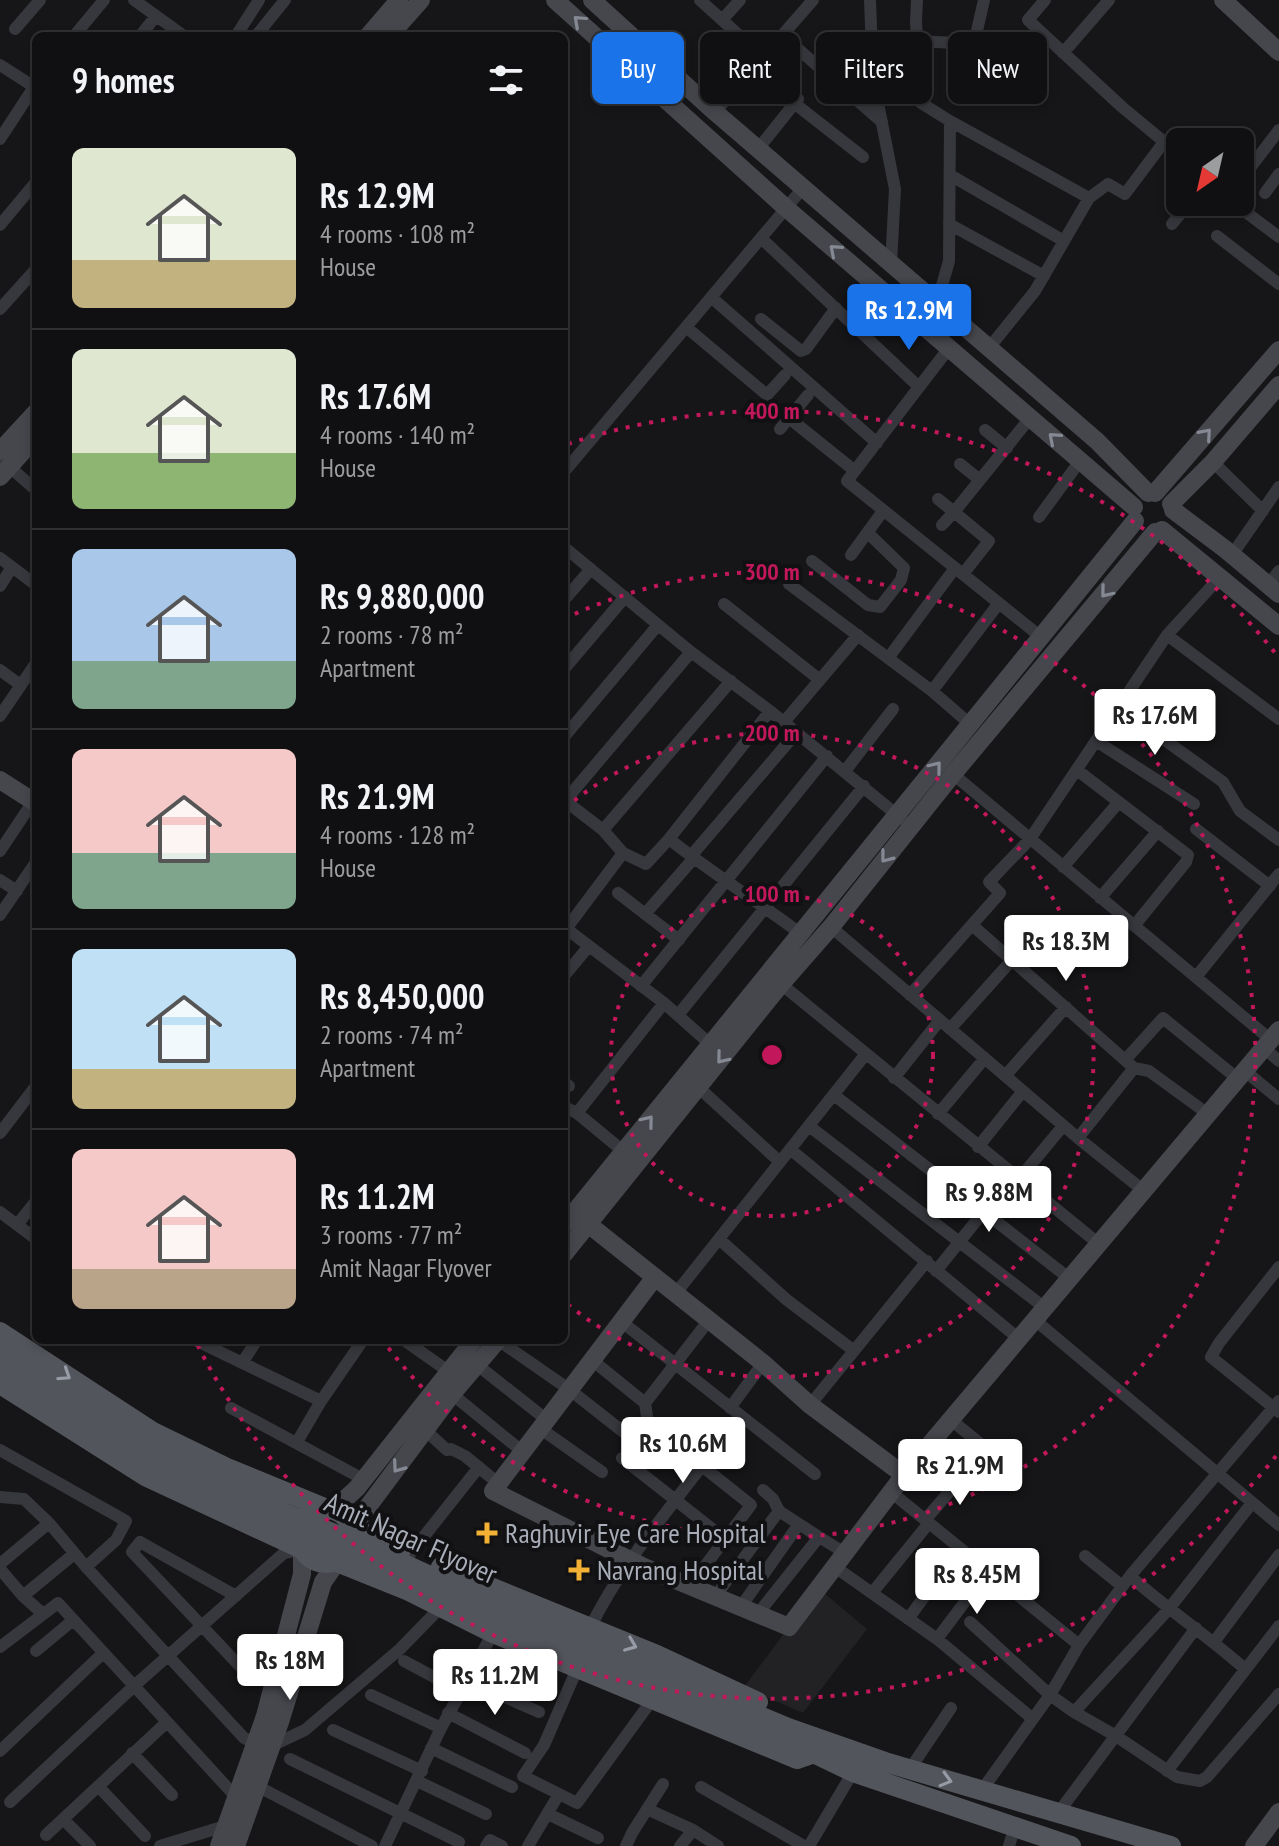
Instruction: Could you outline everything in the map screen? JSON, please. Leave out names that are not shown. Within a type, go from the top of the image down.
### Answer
[{"type":"main road","points":[[0,1332],[153,1432],[227,1468],[343,1514],[352,1528],[353,1544],[337,1562],[313,1561],[302,1549],[147,1477],[0,1384]]},
{"type":"main road","name":"Amit Nagar Flyover","points":[[0,1353],[46,1386],[147,1448],[255,1500],[786,1734]]},
{"type":"main road","name":"Amit Nagar Flyover","points":[[0,1368],[139,1458],[217,1499],[577,1654],[816,1746]]},
{"type":"main road","points":[[302,1549],[301,1525],[311,1513],[327,1509]]},
{"type":"main road","points":[[352,1528],[657,1655],[803,1723],[816,1746],[853,1772],[1012,1837],[1060,1844]]},
{"type":"main road","points":[[337,1562],[409,1591],[493,1633],[577,1669],[797,1759],[816,1746],[910,1769],[1171,1846]]},
{"type":"street","points":[[15,29],[40,0]]},
{"type":"street","points":[[77,32],[104,0]]},
{"type":"street","points":[[134,0],[178,32]]},
{"type":"street","points":[[239,32],[259,0]]},
{"type":"street","points":[[259,32],[285,0]]},
{"type":"street","points":[[371,32],[399,0]]},
{"type":"street","points":[[393,32],[421,0]]},
{"type":"street","points":[[555,0],[786,208],[1080,461],[1134,514],[1143,530],[1159,531],[1279,626]]},
{"type":"street","points":[[592,0],[715,112],[1097,441],[1151,493],[1161,495],[1232,555],[1275,583]]},
{"type":"street","points":[[700,0],[733,32]]},
{"type":"street","points":[[722,20],[740,0]]},
{"type":"street","points":[[785,32],[813,0]]},
{"type":"street","points":[[870,0],[873,78],[895,189],[891,264]]},
{"type":"street","points":[[917,0],[917,32]]},
{"type":"street","points":[[932,42],[974,44],[984,0]]},
{"type":"street","points":[[989,348],[1035,291],[1089,198],[1108,184],[1125,194],[1164,142],[1028,20],[1045,0]]},
{"type":"street","points":[[1063,53],[1109,0]]},
{"type":"street","points":[[1223,0],[1279,52]]},
{"type":"street","points":[[143,32],[156,16]]},
{"type":"street","points":[[800,51],[882,122]]},
{"type":"street","points":[[0,65],[32,86]]},
{"type":"street","points":[[0,139],[32,92]]},
{"type":"street","points":[[715,112],[722,104]]},
{"type":"street","points":[[758,149],[793,104]]},
{"type":"street","points":[[795,104],[863,157]]},
{"type":"street","points":[[923,104],[1089,198]]},
{"type":"street","points":[[937,303],[949,261],[950,121]]},
{"type":"street","points":[[1254,163],[1279,130]]},
{"type":"street","points":[[1265,193],[1279,174]]},
{"type":"street","points":[[950,175],[1064,241]]},
{"type":"street","points":[[0,225],[32,187]]},
{"type":"street","points":[[568,467],[803,188]]},
{"type":"street","points":[[1172,224],[1179,216]]},
{"type":"street","points":[[1251,216],[1279,237]]},
{"type":"street","points":[[949,224],[1044,276]]},
{"type":"street","points":[[1217,236],[1279,284]]},
{"type":"street","points":[[761,238],[919,387]]},
{"type":"street","points":[[0,309],[32,273]]},
{"type":"street","points":[[711,297],[877,443]]},
{"type":"street","points":[[761,319],[801,351],[806,349],[836,308]]},
{"type":"street","points":[[686,327],[759,392],[767,395],[785,375]]},
{"type":"street","points":[[949,348],[847,481],[1041,637]]},
{"type":"street","points":[[572,1216],[698,1087],[831,927],[970,724],[1041,637],[1134,514],[1142,496],[1151,493],[1279,350]]},
{"type":"street","points":[[572,1216],[801,934],[904,821],[953,774],[1159,531],[1170,522],[1172,507],[1279,385]]},
{"type":"street","points":[[780,429],[808,395]]},
{"type":"street","points":[[2,463],[32,418]]},
{"type":"street","points":[[789,418],[855,471]]},
{"type":"street","points":[[942,525],[1030,418]]},
{"type":"street","points":[[985,430],[1007,448]]},
{"type":"street","points":[[2,463],[32,440]]},
{"type":"street","points":[[1039,517],[1080,461]]},
{"type":"street","points":[[1213,462],[1263,511]]},
{"type":"street","points":[[2,463],[32,487]]},
{"type":"street","points":[[960,464],[980,480]]},
{"type":"street","points":[[1232,555],[1279,487]]},
{"type":"street","points":[[889,657],[959,571],[994,536],[938,499]]},
{"type":"street","points":[[851,555],[883,511]]},
{"type":"street","points":[[812,561],[868,605],[880,607],[901,580],[904,568],[868,533]]},
{"type":"street","points":[[568,551],[691,652],[827,756],[904,821]]},
{"type":"street","points":[[0,558],[32,582]]},
{"type":"street","points":[[0,586],[12,567]]},
{"type":"street","points":[[568,595],[591,569]]},
{"type":"street","points":[[910,995],[1000,893],[989,882],[1030,839],[1167,635],[1220,577]]},
{"type":"street","points":[[789,584],[889,657],[970,724]]},
{"type":"street","points":[[568,664],[625,597]]},
{"type":"street","points":[[932,691],[999,603]]},
{"type":"street","points":[[724,604],[820,680]]},
{"type":"street","points":[[568,732],[658,625]]},
{"type":"street","points":[[784,722],[858,635]]},
{"type":"street","points":[[1167,635],[1279,719]]},
{"type":"street","points":[[568,796],[691,652]]},
{"type":"street","points":[[0,716],[32,668]]},
{"type":"street","points":[[0,670],[19,684]]},
{"type":"street","points":[[603,830],[731,681]]},
{"type":"street","points":[[1119,707],[1223,782],[1240,811],[1279,840]]},
{"type":"street","points":[[845,771],[893,709]]},
{"type":"street","points":[[568,804],[603,830],[623,853],[646,864],[770,711]]},
{"type":"street","points":[[645,914],[797,732]]},
{"type":"street","points":[[1096,741],[1194,804]]},
{"type":"street","points":[[641,986],[827,756]]},
{"type":"street","points":[[1077,770],[1188,855],[1186,862],[1134,926]]},
{"type":"street","points":[[953,774],[1271,1039],[1279,1061]]},
{"type":"street","points":[[0,780],[32,798]]},
{"type":"street","points":[[678,1015],[864,786]]},
{"type":"street","points":[[1063,867],[1119,802]]},
{"type":"street","points":[[0,851],[32,804]]},
{"type":"street","points":[[1196,829],[1270,886]]},
{"type":"street","points":[[1100,898],[1158,831]]},
{"type":"street","points":[[669,839],[801,934]]},
{"type":"street","points":[[568,924],[623,853]]},
{"type":"street","points":[[0,915],[32,868]]},
{"type":"street","points":[[1196,977],[1279,874]]},
{"type":"street","points":[[0,880],[17,891]]},
{"type":"street","points":[[618,893],[679,940]]},
{"type":"street","points":[[972,925],[1130,1063],[1149,1071],[1208,1114]]},
{"type":"street","points":[[831,927],[1063,1126],[1144,1191]]},
{"type":"street","points":[[568,930],[664,1003],[710,1044]]},
{"type":"street","points":[[568,971],[589,946]]},
{"type":"street","points":[[894,1078],[1012,960]]},
{"type":"street","points":[[781,984],[1099,1244]]},
{"type":"street","points":[[577,1113],[664,1003]]},
{"type":"street","points":[[1006,1075],[1066,1007]]},
{"type":"street","points":[[1078,1138],[1163,1018],[1279,1099]]},
{"type":"street","points":[[655,1277],[493,1491],[629,1560],[789,1627],[904,1475],[1271,1039]]},
{"type":"street","points":[[676,1293],[865,1055]]},
{"type":"street","points":[[938,1114],[985,1058]]},
{"type":"street","points":[[698,1087],[780,1162]]},
{"type":"street","points":[[0,1133],[32,1091]]},
{"type":"street","points":[[978,1147],[1023,1091]]},
{"type":"street","points":[[834,1095],[1070,1279]]},
{"type":"street","points":[[568,1109],[623,1151]]},
{"type":"street","points":[[809,1126],[960,1242],[1279,1525]]},
{"type":"street","points":[[810,1405],[853,1350],[931,1266],[960,1242],[1063,1126]]},
{"type":"street","points":[[790,1149],[1019,1339]]},
{"type":"street","points":[[17,1225],[32,1206]]},
{"type":"street","points":[[0,1212],[32,1236]]},
{"type":"street","points":[[572,1216],[676,1293],[810,1405],[904,1475]]},
{"type":"street","points":[[719,1239],[787,1300],[853,1350]]},
{"type":"street","points":[[982,1790],[1126,1581],[1217,1472],[1277,1407],[1211,1357],[1279,1267]]},
{"type":"street","points":[[645,1403],[709,1320]]},
{"type":"street","points":[[622,1322],[815,1474]]},
{"type":"street","points":[[203,1344],[321,1401]]},
{"type":"street","points":[[242,1363],[254,1344]]},
{"type":"street","points":[[297,1442],[360,1344]]},
{"type":"street","points":[[410,1344],[448,1371]]},
{"type":"street","points":[[327,1509],[342,1502],[363,1479],[471,1344]]},
{"type":"street","points":[[352,1528],[452,1394],[494,1344]]},
{"type":"street","points":[[504,1344],[631,1438]]},
{"type":"street","points":[[592,1360],[645,1403],[648,1423],[751,1505],[689,1587]]},
{"type":"street","points":[[730,1408],[763,1363]]},
{"type":"street","points":[[476,1364],[602,1472]]},
{"type":"street","points":[[452,1394],[523,1452]]},
{"type":"street","points":[[231,1408],[363,1479]]},
{"type":"street","points":[[951,1420],[1008,1466]]},
{"type":"street","points":[[425,1430],[447,1450],[458,1452],[499,1484]]},
{"type":"street","points":[[0,1450],[126,1521],[116,1540],[86,1567]]},
{"type":"street","points":[[622,1458],[725,1539]]},
{"type":"street","points":[[410,1554],[479,1467]]},
{"type":"street","points":[[590,1628],[629,1560],[701,1467]]},
{"type":"street","points":[[872,1593],[968,1470]]},
{"type":"street","points":[[763,1490],[773,1499],[779,1511],[819,1537],[872,1593],[937,1639],[1033,1719]]},
{"type":"street","points":[[891,1492],[1079,1645]]},
{"type":"street","points":[[0,1497],[24,1499],[244,1738],[263,1744],[305,1730],[400,1649],[441,1607]]},
{"type":"street","points":[[1074,1712],[1168,1610],[1252,1503]]},
{"type":"street","points":[[714,1598],[779,1511]]},
{"type":"street","points":[[43,1614],[2,1574],[49,1523]]},
{"type":"street","points":[[749,1612],[799,1524]]},
{"type":"street","points":[[749,1612],[819,1537]]},
{"type":"street","points":[[236,1596],[140,1542],[132,1552],[251,1678]]},
{"type":"street","points":[[908,1619],[960,1548]]},
{"type":"street","points":[[10,1802],[134,1686],[284,1553],[302,1549],[302,1574],[265,1716],[257,1786],[237,1846]]},
{"type":"street","points":[[23,1596],[74,1554]]},
{"type":"street","points":[[1214,1642],[1279,1555]]},
{"type":"street","points":[[1085,1556],[1196,1628],[1245,1669]]},
{"type":"street","points":[[219,1846],[236,1797],[263,1744],[323,1582],[337,1562]]},
{"type":"street","points":[[937,1639],[988,1571]]},
{"type":"street","points":[[0,1647],[58,1603],[236,1797]]},
{"type":"street","points":[[36,1651],[72,1621]]},
{"type":"street","points":[[970,1622],[1050,1695],[1187,1781],[1200,1781],[1207,1777],[1278,1697]]},
{"type":"street","points":[[1167,1771],[1279,1626]]},
{"type":"street","points":[[1058,1813],[1196,1628]]},
{"type":"street","points":[[385,1846],[448,1713],[493,1633]]},
{"type":"street","points":[[0,1751],[102,1654]]},
{"type":"street","points":[[404,1661],[463,1686],[539,1712]]},
{"type":"street","points":[[577,1669],[544,1745],[523,1776],[577,1803],[652,1700]]},
{"type":"street","points":[[371,1695],[441,1728]]},
{"type":"street","points":[[910,1769],[951,1708]]},
{"type":"street","points":[[448,1713],[525,1753]]},
{"type":"street","points":[[46,1835],[167,1722]]},
{"type":"street","points":[[333,1730],[486,1814]]},
{"type":"street","points":[[431,1748],[512,1787]]},
{"type":"street","points":[[132,1753],[172,1795]]},
{"type":"street","points":[[290,1759],[459,1842]]},
{"type":"street","points":[[701,1787],[806,1846],[853,1772]]},
{"type":"street","points":[[626,1846],[663,1784]]},
{"type":"street","points":[[98,1786],[145,1836]]},
{"type":"street","points":[[257,1786],[372,1846]]},
{"type":"street","points":[[529,1846],[559,1794]]},
{"type":"street","points":[[647,1809],[693,1830],[718,1846]]},
{"type":"street","points":[[1254,1846],[1279,1812]]},
{"type":"street","points":[[548,1814],[598,1838]]},
{"type":"street","points":[[63,1819],[90,1846]]},
{"type":"street","points":[[160,1846],[225,1826]]},
{"type":"street","points":[[1270,1846],[1279,1829]]},
{"type":"street","points":[[680,1846],[693,1830]]},
{"type":"street","points":[[486,1846],[490,1840],[502,1846]]},
{"type":"shaded area","points":[[818,1588],[867,1629],[803,1713],[744,1687]]},
{"type":"place","name":"Raghuvir Eye Care Hospital","points":[[487,1533]]},
{"type":"place","name":"Navrang Hospital","points":[[579,1570]]}]
